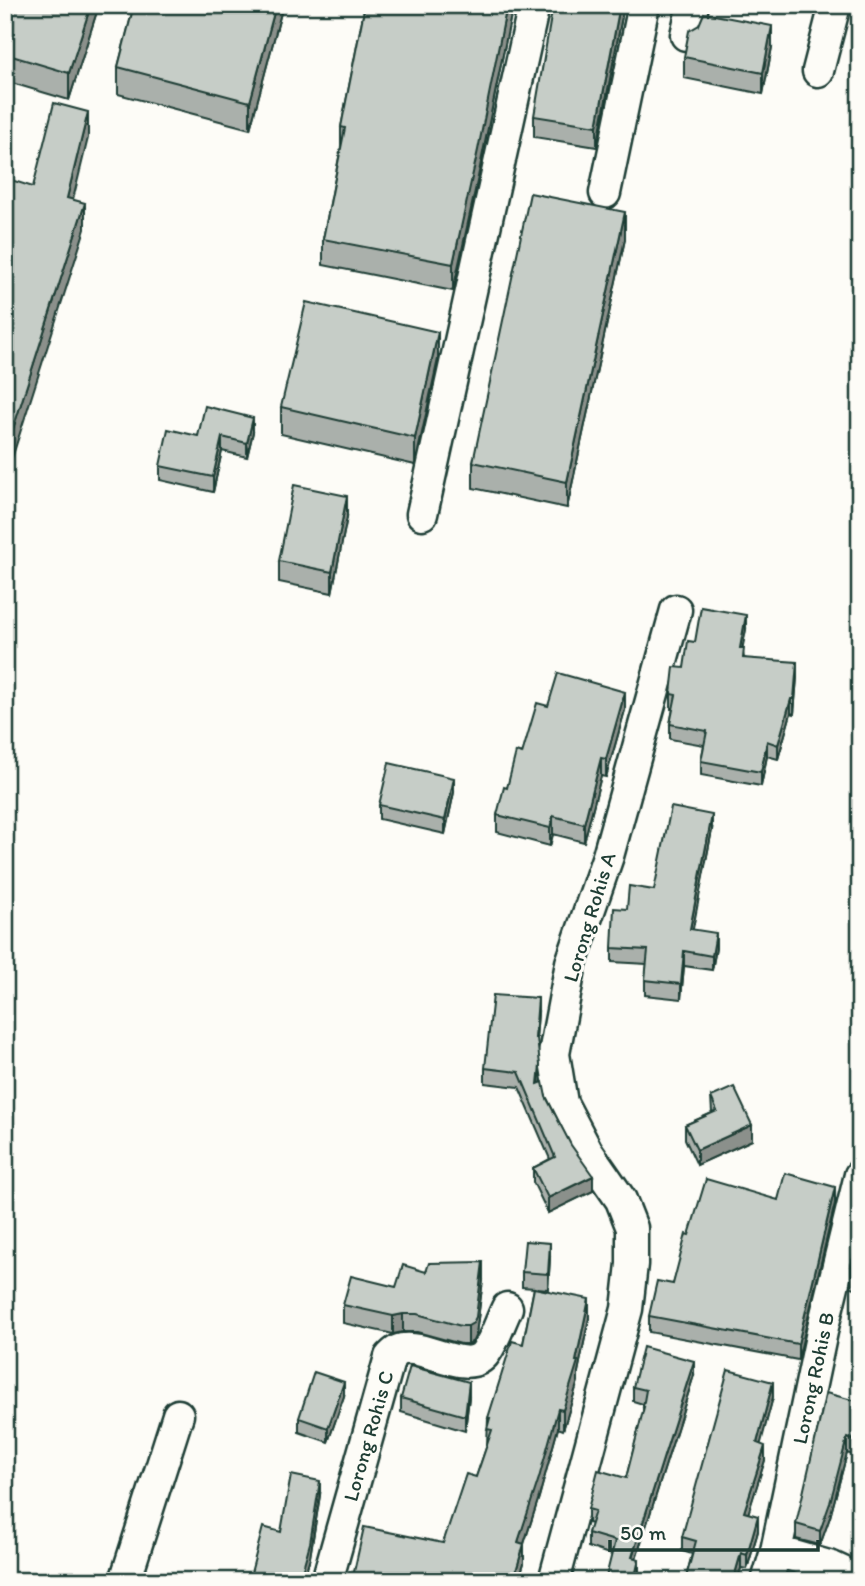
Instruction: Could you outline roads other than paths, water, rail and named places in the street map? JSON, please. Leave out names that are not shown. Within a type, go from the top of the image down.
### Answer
[{"type":"street","points":[[422,514],[534,5]]},
{"type":"street","points":[[605,192],[644,5]]},
{"type":"street","points":[[687,35],[693,5]]},
{"type":"street","points":[[818,71],[835,5]]},
{"type":"street","name":"Lorong Rohis A","points":[[554,1581],[627,1309],[632,1264],[632,1228],[621,1200],[587,1151],[562,1103],[554,1054],[571,963],[608,856],[676,610]]},
{"type":"street","name":"Lorong Rohis B","points":[[767,1581],[776,1551],[823,1327],[860,1175]]},
{"type":"street","name":"Lorong Rohis C","points":[[327,1581],[390,1357],[405,1348],[463,1362],[479,1359],[486,1354],[507,1308]]},
{"type":"street","points":[[125,1581],[178,1415]]},
{"type":"street","points":[[776,1551],[832,1567],[860,1580]]}]
